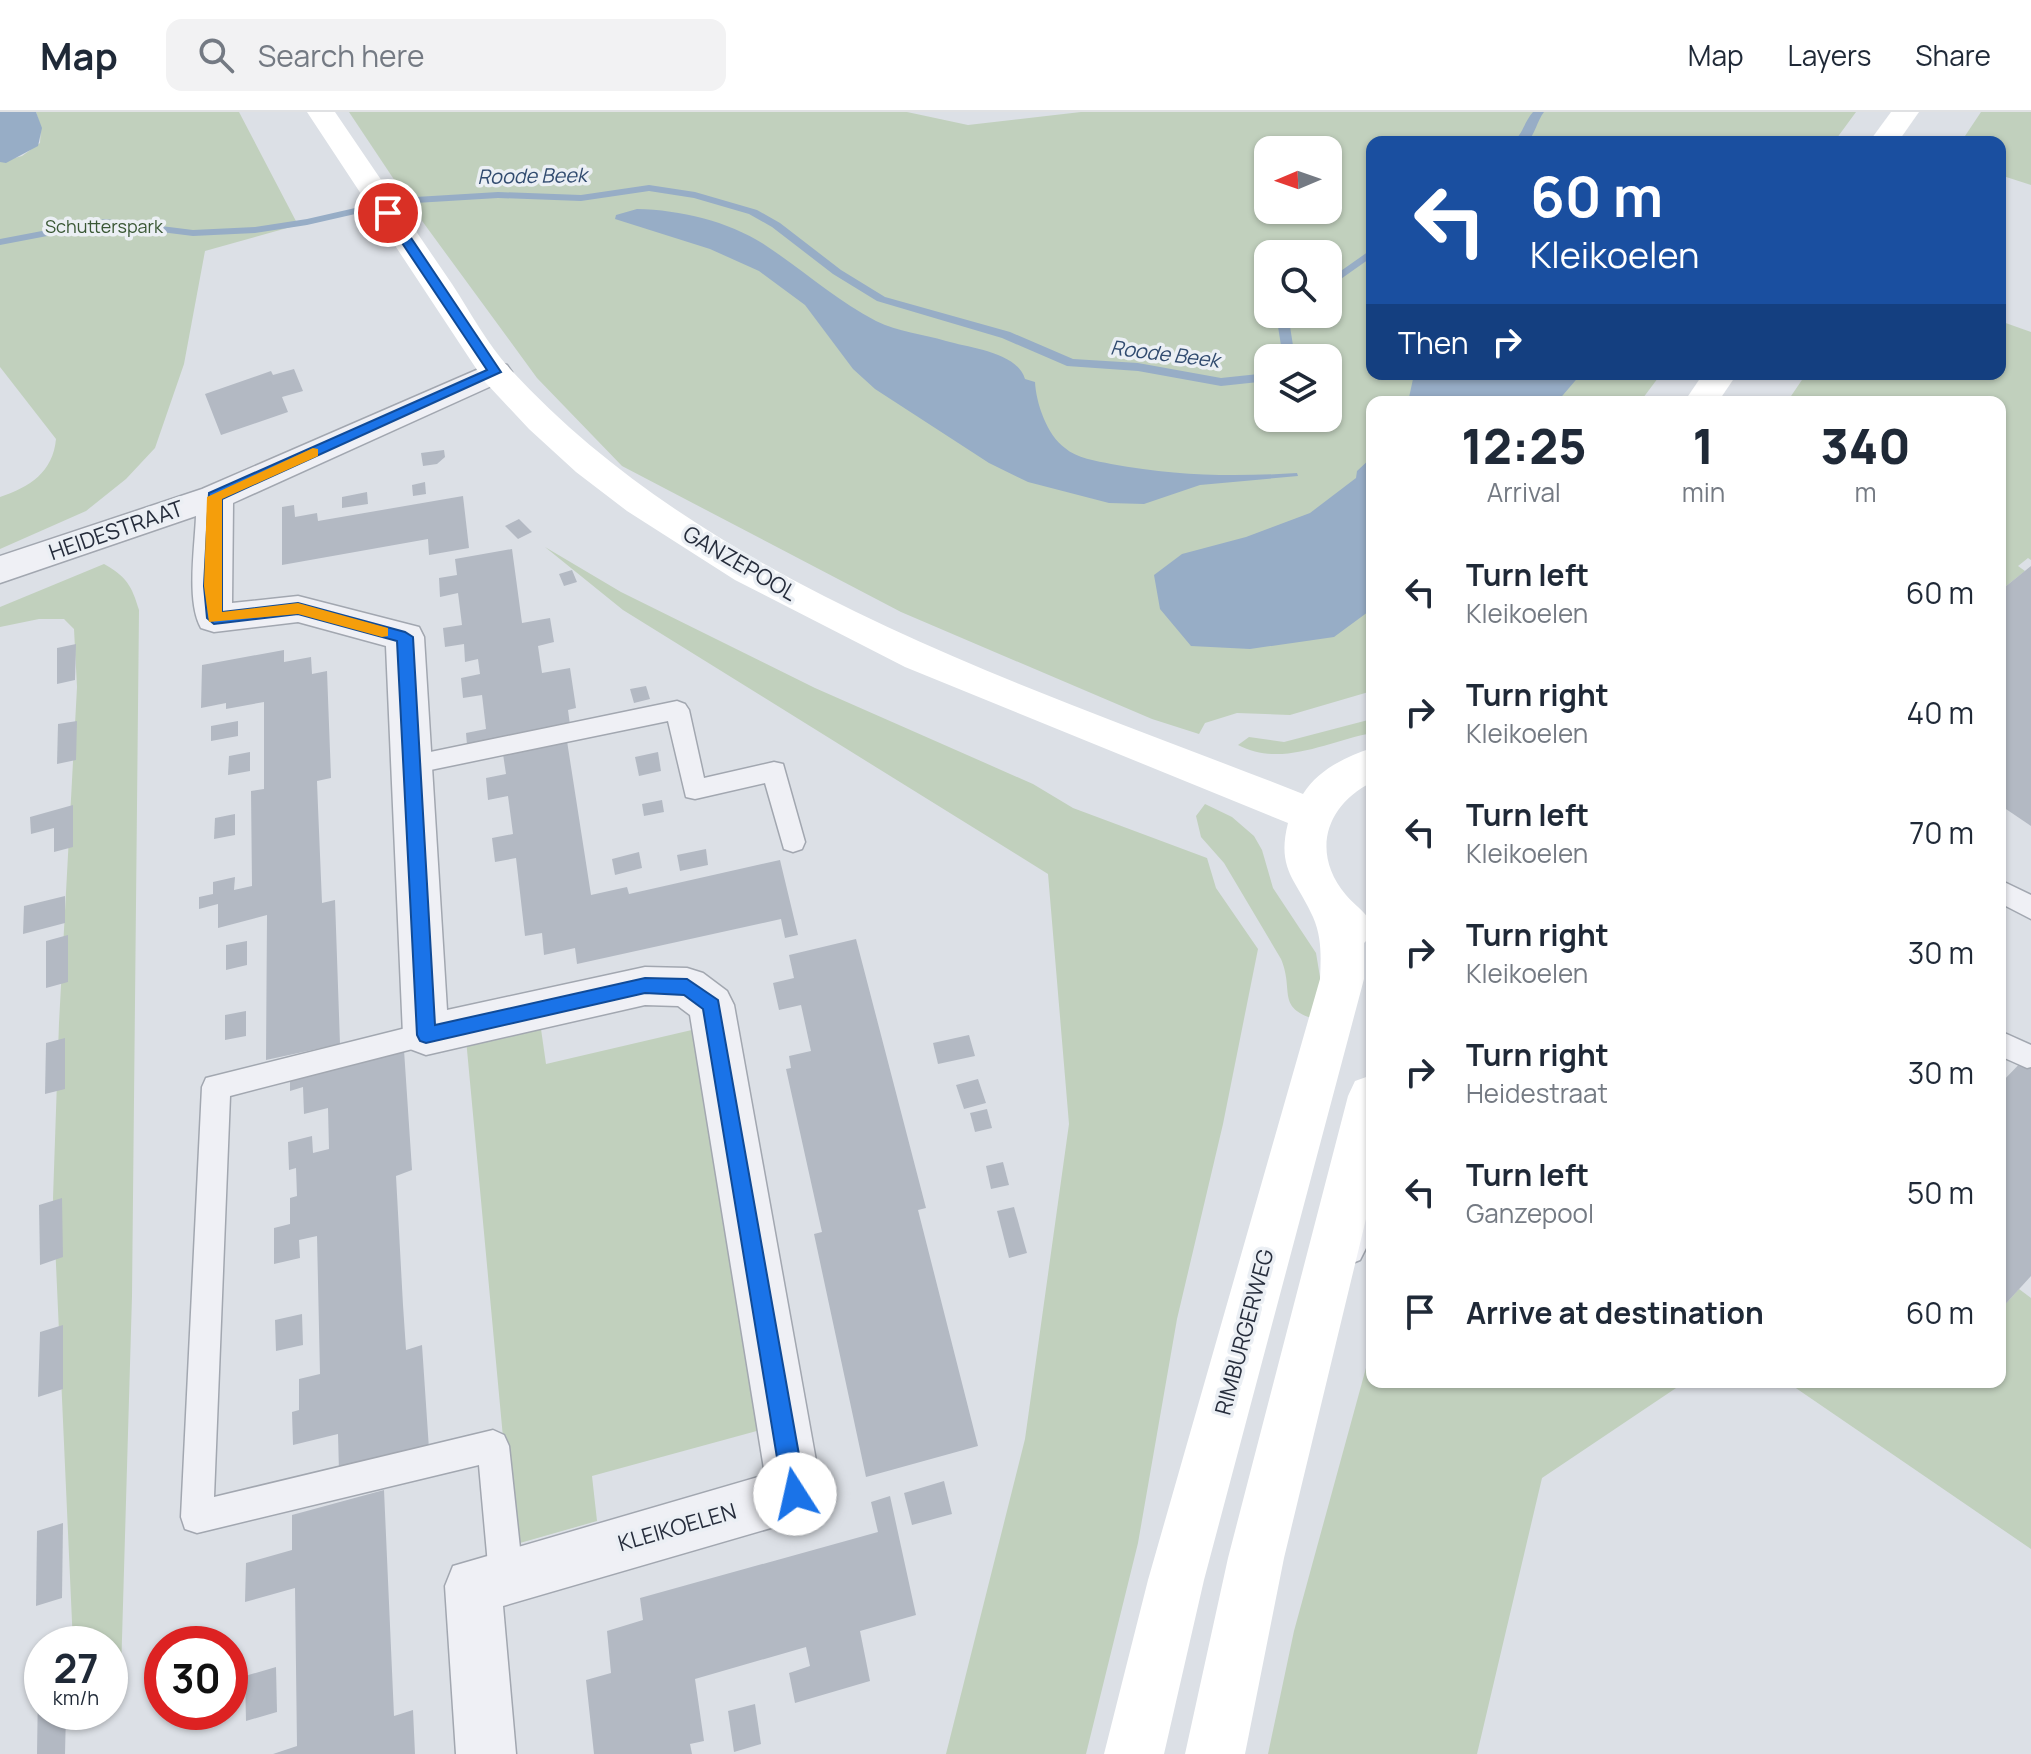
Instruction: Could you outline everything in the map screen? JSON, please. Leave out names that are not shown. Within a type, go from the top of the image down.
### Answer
[{"type":"main road","name":"GANZEPOOL","points":[[321,112],[495,372],[566,446],[608,479],[679,527],[809,603],[919,657],[1311,815]]},
{"type":"main road","points":[[1887,136],[1905,112]]},
{"type":"main road","points":[[1366,767],[1335,783],[1318,801],[1305,838],[1306,862],[1315,887],[1333,911],[1366,936]]},
{"type":"main road","name":"RIMBURGERWEG","points":[[1134,1754],[1176,1580],[1342,979],[1344,949],[1333,911]]},
{"type":"main road","points":[[1215,1754],[1256,1558],[1311,1328],[1366,1119]]},
{"type":"street","name":"HEIDESTRAAT","points":[[0,570],[215,497],[495,372]]},
{"type":"street","points":[[215,497],[214,618],[298,609],[405,637],[426,1035]]},
{"type":"street","name":"KLEIKOELEN","points":[[426,1035],[645,986],[687,987],[711,1005],[795,1494],[473,1586],[486,1754]]},
{"type":"lane","points":[[411,765],[677,710],[695,790],[774,771],[793,842]]},
{"type":"lane","points":[[2006,893],[2031,908]]},
{"type":"lane","points":[[426,1035],[216,1087],[197,1517],[493,1446],[506,1576]]},
{"type":"lane","points":[[2006,1046],[2027,1056]]},
{"type":"lane","points":[[1311,1328],[1366,1218]]},
{"type":"green space","name":"Schutterspark","points":[[36,112],[239,112],[298,225],[205,251],[184,364],[155,448],[126,479],[86,511],[0,549],[0,497],[38,477],[50,461],[56,439],[0,367],[0,162],[22,156],[40,143],[41,128]]},
{"type":"green space","points":[[349,112],[907,112],[968,125],[1081,112],[1856,112],[1838,136],[1366,136],[1366,380],[1656,380],[1644,396],[1366,396],[1366,693],[1290,715],[1237,713],[1205,723],[1199,734],[1152,719],[901,612],[622,466],[537,378],[417,214]]},
{"type":"green space","points":[[1981,112],[2031,112],[2031,185],[2006,177],[2006,136],[1965,136]]},
{"type":"green space","points":[[2006,323],[2031,332],[2031,560],[2028,558],[2018,566],[2025,571],[2006,586],[2006,396],[1791,396],[1802,380],[2006,380]]},
{"type":"green space","points":[[545,547],[621,592],[815,688],[1033,784],[1073,808],[1207,858],[1216,888],[1258,949],[1223,1124],[1177,1319],[1138,1543],[1086,1754],[946,1754],[1025,1439],[1069,1124],[1048,874],[623,610]]},
{"type":"green space","points":[[104,564],[127,582],[139,610],[132,1296],[122,1626],[72,1626],[53,1198],[77,687],[74,629],[64,619],[39,619],[0,627],[0,607]]},
{"type":"green space","points":[[1366,721],[1366,735],[1305,751],[1271,754],[1238,745],[1249,737],[1284,742]]},
{"type":"green space","points":[[1205,804],[1232,817],[1254,836],[1262,850],[1273,888],[1316,953],[1321,983],[1311,1018],[1300,1013],[1290,1002],[1281,959],[1224,863],[1201,837],[1196,816]]},
{"type":"green space","points":[[540,1022],[546,1064],[696,1029],[771,1427],[592,1476],[597,1521],[513,1545],[466,1039]]},
{"type":"green space","points":[[2019,1289],[2031,1298],[2031,1549],[1796,1388],[2006,1388],[2006,1303]]},
{"type":"green space","points":[[1366,1368],[1366,1388],[1676,1388],[1542,1478],[1477,1754],[1268,1754],[1294,1631]]},
{"type":"water","points":[[0,112],[36,112],[42,128],[38,146],[6,163],[0,162]]},
{"type":"water","points":[[637,209],[687,215],[736,229],[765,245],[847,304],[884,325],[1003,357],[1020,370],[1025,379],[1035,382],[1040,409],[1048,427],[1065,448],[1081,457],[1181,473],[1297,473],[1298,476],[1200,485],[1144,504],[1109,503],[1028,482],[989,463],[875,389],[853,369],[805,305],[759,271],[710,249],[615,219],[616,215]]},
{"type":"water","points":[[1413,380],[1576,380],[1562,396],[1409,396]]},
{"type":"water","points":[[1366,463],[1366,613],[1334,637],[1250,649],[1191,646],[1160,609],[1154,575],[1182,554],[1246,537],[1310,513],[1356,478],[1357,471]]},
{"type":"building","points":[[294,369],[303,391],[282,397],[288,412],[221,435],[205,394],[271,371],[273,375]]},
{"type":"building","points":[[444,450],[445,457],[437,464],[423,466],[421,453]]},
{"type":"building","points":[[425,482],[426,494],[413,496],[412,485]]},
{"type":"building","points":[[367,492],[368,504],[342,508],[342,497]]},
{"type":"building","points":[[463,496],[469,548],[429,555],[428,539],[282,565],[282,507],[294,505],[295,517],[317,513],[318,521]]},
{"type":"building","points":[[519,519],[532,532],[518,539],[505,526]]},
{"type":"building","points":[[512,549],[522,623],[550,618],[554,642],[538,646],[542,673],[570,668],[576,708],[568,710],[570,725],[467,745],[466,733],[486,729],[482,695],[463,698],[461,678],[480,674],[478,659],[465,662],[464,644],[445,647],[443,628],[462,625],[458,593],[440,597],[439,578],[457,575],[455,559]]},
{"type":"building","points":[[2031,566],[2031,826],[2006,809],[2006,586]]},
{"type":"building","points":[[572,570],[577,582],[564,586],[559,574]]},
{"type":"building","points":[[76,644],[75,680],[57,684],[57,648]]},
{"type":"building","points":[[284,650],[284,662],[311,657],[312,674],[327,671],[331,778],[317,781],[322,903],[335,900],[340,1044],[266,1060],[267,915],[218,928],[218,904],[199,909],[199,897],[213,894],[213,882],[235,877],[234,890],[252,886],[251,791],[264,789],[264,702],[226,709],[226,703],[201,708],[202,665]]},
{"type":"building","points":[[646,686],[650,699],[634,703],[630,689]]},
{"type":"building","points":[[77,721],[76,760],[57,764],[58,724]]},
{"type":"building","points":[[238,721],[238,736],[211,741],[211,726]]},
{"type":"building","points":[[567,741],[591,895],[627,887],[629,894],[780,860],[798,935],[785,938],[781,919],[577,964],[575,948],[544,955],[542,933],[525,936],[516,858],[495,862],[492,838],[513,834],[508,796],[488,800],[486,778],[506,774],[503,754]]},
{"type":"building","points":[[250,752],[250,771],[228,775],[229,756]]},
{"type":"building","points":[[658,752],[661,771],[639,776],[635,757]]},
{"type":"building","points":[[662,800],[664,812],[644,816],[642,804]]},
{"type":"building","points":[[73,805],[73,847],[54,852],[54,828],[31,834],[30,817]]},
{"type":"building","points":[[235,814],[235,835],[214,839],[215,818]]},
{"type":"building","points":[[706,849],[708,865],[680,871],[677,855]]},
{"type":"building","points":[[639,852],[642,868],[615,875],[612,859]]},
{"type":"building","points":[[65,896],[65,923],[23,934],[24,906]]},
{"type":"building","points":[[68,935],[68,982],[46,988],[46,941]]},
{"type":"building","points":[[856,939],[926,1208],[918,1210],[978,1446],[866,1477],[814,1234],[822,1232],[786,1069],[791,1068],[789,1056],[811,1051],[801,1005],[779,1010],[773,983],[794,978],[789,955]]},
{"type":"building","points":[[247,941],[247,965],[226,970],[226,945]]},
{"type":"building","points":[[246,1011],[246,1036],[225,1040],[225,1015]]},
{"type":"building","points":[[969,1035],[975,1056],[938,1064],[933,1043]]},
{"type":"building","points":[[65,1038],[65,1089],[45,1094],[46,1043]]},
{"type":"building","points":[[404,1050],[412,1170],[396,1176],[403,1305],[406,1350],[422,1345],[429,1449],[339,1472],[338,1434],[293,1445],[292,1412],[299,1410],[299,1379],[320,1374],[317,1236],[299,1240],[300,1258],[274,1264],[274,1228],[290,1224],[290,1198],[297,1196],[296,1168],[289,1170],[288,1142],[312,1136],[313,1153],[329,1149],[328,1108],[304,1114],[303,1087],[290,1091],[290,1076]]},
{"type":"building","points":[[2031,1052],[2031,1276],[2006,1303],[2006,1078]]},
{"type":"building","points":[[978,1079],[986,1103],[964,1109],[956,1085]]},
{"type":"building","points":[[987,1109],[992,1128],[975,1132],[970,1113]]},
{"type":"building","points":[[1003,1162],[1009,1185],[991,1189],[986,1166]]},
{"type":"building","points":[[62,1198],[63,1257],[40,1265],[39,1205]]},
{"type":"building","points":[[1014,1207],[1027,1253],[1009,1258],[997,1211]]},
{"type":"building","points":[[302,1314],[303,1345],[276,1351],[275,1320]]},
{"type":"building","points":[[63,1325],[63,1389],[38,1397],[40,1332]]},
{"type":"building","points":[[944,1481],[952,1514],[912,1525],[904,1493]]},
{"type":"building","points":[[384,1490],[394,1716],[413,1710],[415,1754],[273,1754],[297,1746],[295,1588],[245,1602],[246,1563],[292,1550],[292,1515]]},
{"type":"building","points":[[890,1496],[916,1615],[860,1631],[870,1681],[795,1703],[789,1673],[810,1666],[806,1647],[695,1679],[704,1741],[690,1744],[692,1754],[594,1754],[586,1680],[611,1673],[607,1631],[643,1620],[640,1598],[878,1532],[871,1502]]},
{"type":"building","points":[[63,1523],[62,1598],[36,1606],[37,1531]]},
{"type":"building","points":[[276,1667],[277,1712],[248,1720],[248,1675]]},
{"type":"building","points":[[755,1704],[761,1744],[734,1752],[728,1711]]},
{"type":"building","points":[[37,1730],[66,1730],[65,1754],[37,1754]]},
{"type":"waterway","name":"Roode Beek","points":[[1526,136],[1539,112]]},
{"type":"waterway","name":"Roode Beek","points":[[0,242],[105,222],[193,233],[255,230],[307,222],[399,201],[498,195],[581,198],[649,188],[695,195],[753,212],[776,225],[837,272],[881,299],[1006,335],[1071,363],[1138,367],[1221,382],[1254,378]]},
{"type":"waterway","name":"Roode Beek","points":[[1342,274],[1366,256]]},
{"type":"waterway","name":"Roode Beek","points":[[1284,328],[1287,344]]},
{"type":"slow traffic","points":[[313,453],[215,497],[214,618],[298,609],[382,632]]},
{"type":"route","points":[[388,213],[495,372],[215,497],[214,618],[298,609],[405,637],[426,1035],[645,986],[687,987],[711,1005],[795,1494]]}]
